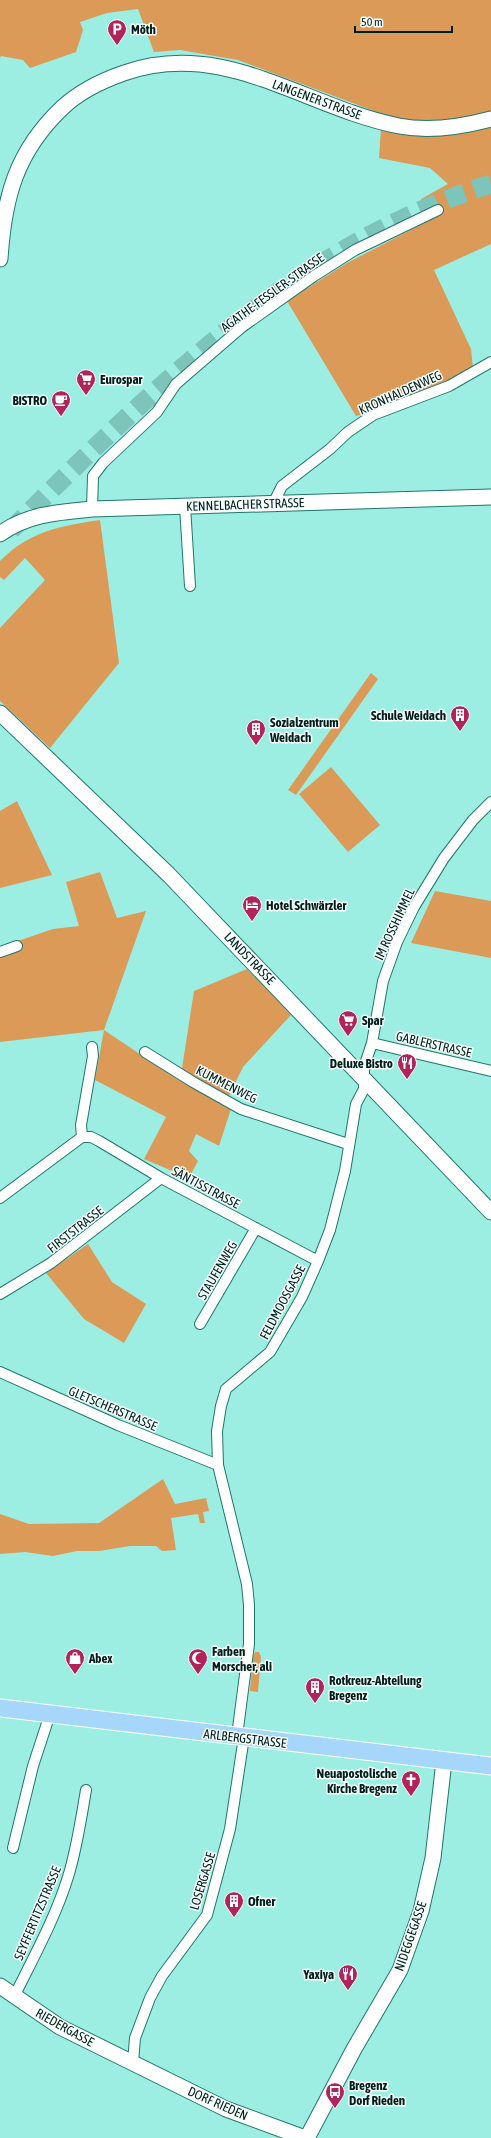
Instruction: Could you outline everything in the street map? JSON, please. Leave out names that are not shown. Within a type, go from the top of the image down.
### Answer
[{"type":"main road","name":"ARLBERGSTRASSE","points":[[0,1708],[241,1737],[444,1768],[491,1766]]},
{"type":"street","name":"LANGENER STRASSE","points":[[0,259],[2,223],[16,174],[26,152],[47,123],[70,101],[93,85],[144,66],[194,63],[238,70],[369,119],[400,126],[445,128],[471,125],[491,119]]},
{"type":"street","name":"AGATHE-FESSLER-STRASSE","points":[[92,509],[93,476],[103,463],[145,425],[157,412],[176,384],[242,327],[314,276],[355,250],[438,210]]},
{"type":"street","name":"KRONHALDENWEG","points":[[274,502],[282,486],[330,449],[348,432],[373,416],[449,386],[491,362]]},
{"type":"street","name":"KENNELBACHER STRASSE","points":[[1,531],[21,521],[42,515],[92,509],[274,502],[491,497]]},
{"type":"street","points":[[184,506],[190,586]]},
{"type":"street","name":"LANDSTRASSE","points":[[0,714],[169,875],[364,1077],[491,1212]]},
{"type":"street","name":"IM ROSSHIMMEL","points":[[364,1077],[364,1067],[372,1043],[384,981],[397,942],[414,907],[444,858],[474,820],[491,802]]},
{"type":"street","points":[[0,952],[17,946]]},
{"type":"street","name":"GABLERSTRASSE","points":[[372,1043],[491,1071]]},
{"type":"street","points":[[0,1198],[82,1137],[81,1125],[93,1056],[92,1047]]},
{"type":"street","name":"KUMMENWEG","points":[[145,1052],[193,1082],[241,1109],[348,1144]]},
{"type":"street","name":"FELDMOOSGASSE","points":[[241,1737],[249,1644],[249,1605],[247,1584],[218,1465],[217,1431],[221,1406],[226,1389],[270,1352],[302,1297],[318,1261],[330,1230],[345,1171],[348,1144],[356,1104],[364,1089],[364,1077]]},
{"type":"street","name":"SÄNTISSTRASSE","points":[[82,1137],[91,1137],[99,1141],[161,1178],[318,1261]]},
{"type":"street","name":"FIRSTSTRASSE","points":[[0,1294],[51,1264],[161,1178]]},
{"type":"street","name":"STAUFENWEG","points":[[200,1324],[256,1228]]},
{"type":"street","name":"GLETSCHERSTRASSE","points":[[0,1372],[96,1416],[218,1465]]},
{"type":"street","points":[[13,1848],[33,1766],[50,1714]]},
{"type":"street","name":"LOSERGASSE","points":[[132,2062],[135,2038],[150,1998],[162,1976],[207,1915],[230,1829],[241,1737]]},
{"type":"street","name":"NIDEGGEGASSE","points":[[306,2138],[354,2049],[400,1970],[420,1911],[433,1858],[444,1768]]},
{"type":"street","name":"SEYFFERTITZSTRASSE","points":[[14,1997],[48,1927],[68,1878],[79,1835],[86,1790]]},
{"type":"street","name":"RIEDERGASSE","points":[[0,1986],[60,2027],[132,2062]]},
{"type":"street","name":"DORF RIEDEN","points":[[132,2062],[226,2109],[306,2138]]},
{"type":"shaded area","points":[[0,0],[491,0],[491,244],[434,270],[471,349],[473,368],[463,375],[385,408],[356,416],[287,301],[347,263],[430,220],[421,199],[448,184],[430,168],[379,158],[382,114],[238,60],[180,50],[154,52],[138,9],[107,13],[80,22],[83,30],[76,52],[30,68],[23,60],[1,56],[0,58]]},
{"type":"shaded area","points":[[100,520],[119,663],[50,748],[0,701],[0,628],[45,580],[25,558],[4,580],[0,577],[0,561],[11,551],[34,536],[59,528]]},
{"type":"shaded area","points":[[371,673],[378,679],[296,795],[288,790]]},
{"type":"shaded area","points":[[331,767],[380,825],[348,852],[299,794]]},
{"type":"shaded area","points":[[17,801],[52,875],[0,888],[0,811]]},
{"type":"shaded area","points":[[100,872],[117,918],[146,911],[104,1030],[0,1042],[0,947],[53,929],[79,926],[66,882]]},
{"type":"shaded area","points":[[435,891],[491,901],[491,958],[411,943]]},
{"type":"shaded area","points":[[247,969],[291,1015],[243,1067],[224,1106],[231,1109],[219,1146],[196,1134],[189,1151],[198,1161],[189,1178],[144,1159],[166,1117],[95,1080],[104,1030],[180,1081],[194,991]]},
{"type":"shaded area","points":[[88,1244],[112,1282],[146,1304],[124,1343],[84,1319],[46,1273]]},
{"type":"shaded area","points":[[163,1479],[175,1504],[206,1498],[209,1511],[203,1512],[205,1523],[200,1523],[198,1514],[171,1518],[176,1550],[162,1551],[156,1546],[130,1546],[99,1551],[77,1551],[53,1556],[25,1552],[0,1554],[0,1514],[29,1524],[99,1523]]},
{"type":"shaded area","points":[[255,1652],[259,1652],[261,1657],[258,1692],[250,1691],[253,1657]]},
{"type":"tunnel","points":[[11,530],[118,426],[174,375],[231,327],[291,283],[354,244],[421,210],[491,184]]},
{"type":"place","name":"Möth","points":[[117,46]]},
{"type":"place","name":"Eurospar","points":[[86,396]]},
{"type":"place","name":"BISTRO","points":[[61,417]]},
{"type":"place","name":"Schule Weidach","points":[[460,732]]},
{"type":"place","name":"Sozialzentrum Weidach","points":[[256,746]]},
{"type":"place","name":"Hotel Schwärzler","points":[[252,922]]},
{"type":"place","name":"Spar","points":[[348,1037]]},
{"type":"place","name":"Deluxe Bistro","points":[[407,1080]]},
{"type":"place","name":"Abex","points":[[75,1675]]},
{"type":"place","name":"Farben Morscher, ali","points":[[198,1675]]},
{"type":"place","name":"Rotkreuz-Abteilung Bregenz","points":[[315,1704]]},
{"type":"place","name":"Neuapostolische Kirche Bregenz","points":[[411,1797]]},
{"type":"place","name":"Ofner","points":[[234,1918]]},
{"type":"place","name":"Yaxiya","points":[[348,1991]]},
{"type":"place","name":"Bregenz Dorf Rieden","points":[[335,2109]]}]
